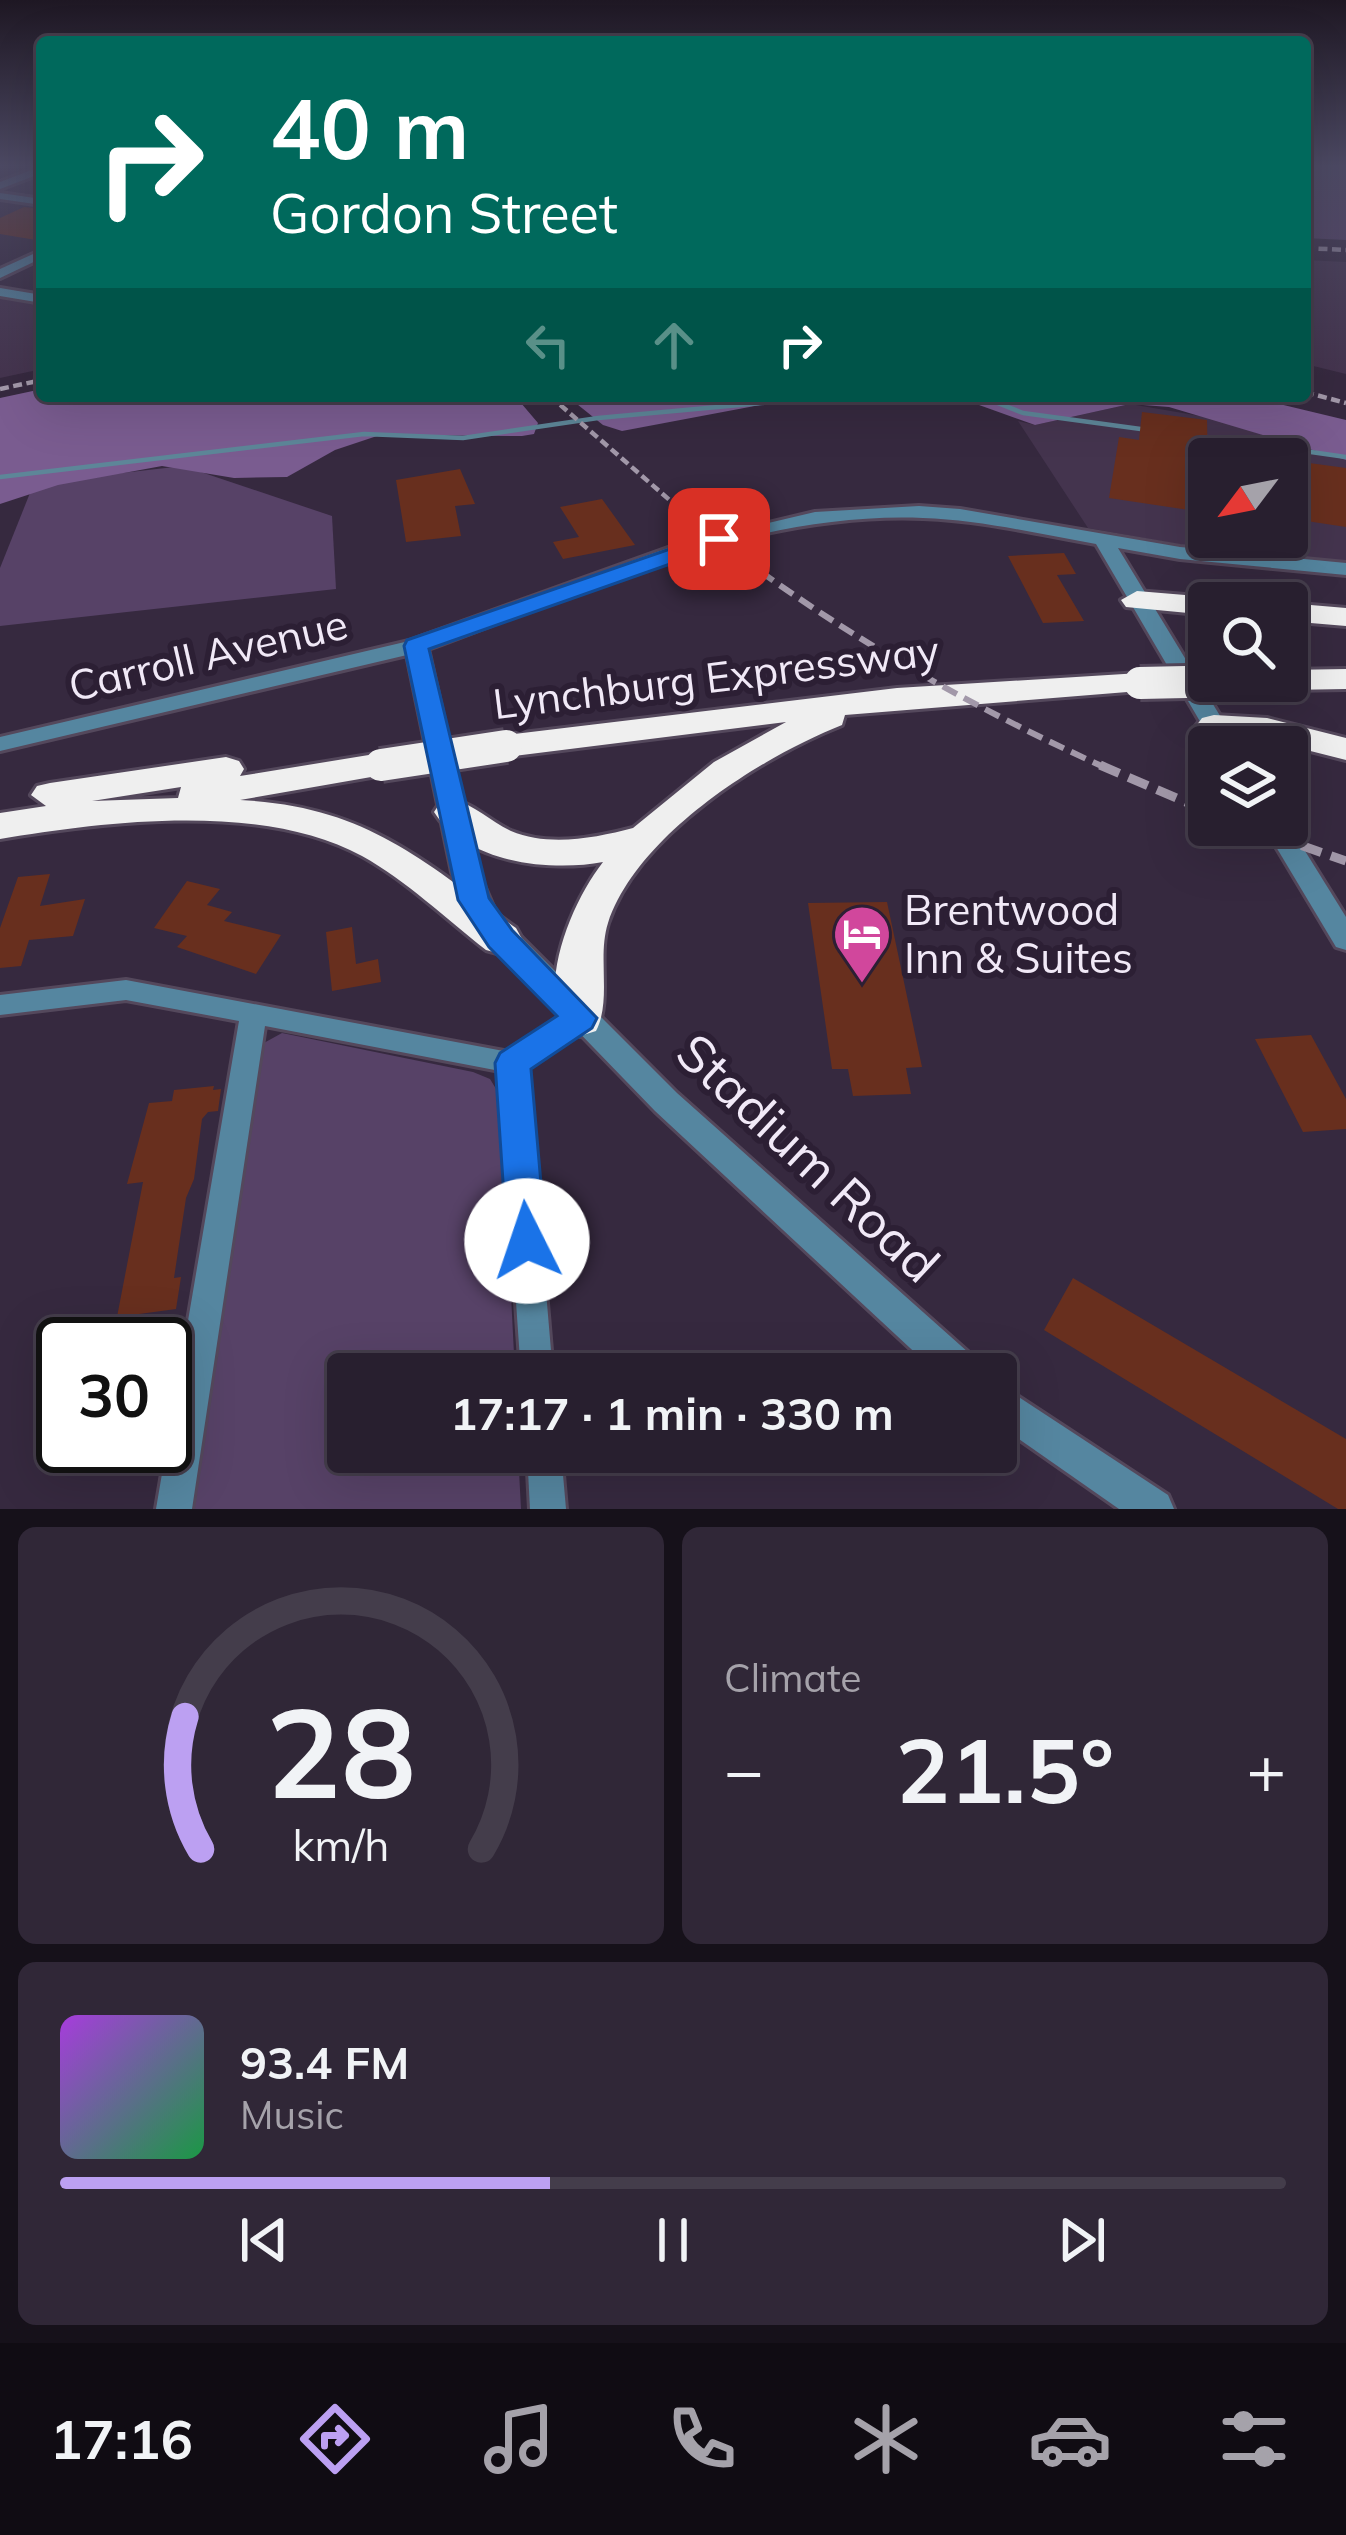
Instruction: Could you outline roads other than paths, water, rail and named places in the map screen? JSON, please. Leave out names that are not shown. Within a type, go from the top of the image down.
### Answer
[{"type":"highway","points":[[1137,600],[1188,604]]},
{"type":"highway","points":[[1308,614],[1346,617]]},
{"type":"highway","points":[[1308,662],[1346,661]]},
{"type":"highway","name":"Lynchburg Expressway","points":[[503,737],[1136,676],[1188,667]]},
{"type":"highway","name":"Lynchburg Expressway","points":[[0,803],[380,756],[861,683],[1188,679]]},
{"type":"highway","points":[[1308,680],[1346,679]]},
{"type":"highway","points":[[580,1018],[587,921],[603,891],[649,837],[714,778],[759,747],[807,725],[897,698]]},
{"type":"highway","points":[[1308,739],[1346,749]]},
{"type":"highway","name":"Lynchburg Expressway","points":[[0,826],[380,756]]},
{"type":"highway","points":[[1308,756],[1346,761]]},
{"type":"highway","points":[[66,815],[226,812],[313,824],[358,838],[407,866],[501,939]]},
{"type":"highway","points":[[453,812],[501,844],[532,852],[599,852],[649,837]]},
{"type":"street","points":[[0,274],[36,257]]},
{"type":"street","points":[[0,292],[36,297]]},
{"type":"street","name":"Carroll Avenue","points":[[0,745],[416,646],[686,548],[815,518],[919,512],[961,515],[1180,554],[1346,569]]},
{"type":"street","points":[[1103,541],[1214,726]]},
{"type":"street","name":"Stadium Road","points":[[416,646],[474,900],[501,939],[795,1224],[941,1353]]},
{"type":"street","points":[[1289,846],[1346,940]]},
{"type":"street","points":[[0,1005],[126,991],[513,1063],[580,1018]]},
{"type":"street","points":[[173,1509],[253,1017]]},
{"type":"street","points":[[513,1063],[536,1353]]},
{"type":"street","points":[[1017,1415],[1154,1509]]},
{"type":"street","points":[[545,1473],[548,1509]]},
{"type":"waterway","points":[[0,477],[364,434],[463,438],[598,418],[773,402]]},
{"type":"waterway","points":[[995,402],[1023,413],[1148,430]]},
{"type":"waterway","points":[[1199,436],[1346,457]]},
{"type":"railway","points":[[1311,248],[1346,250]]},
{"type":"railway","points":[[0,389],[36,381]]},
{"type":"railway","points":[[1311,394],[1346,403]]},
{"type":"railway","points":[[557,402],[688,516]]},
{"type":"railway","points":[[684,513],[783,587],[886,654],[1106,768]]},
{"type":"railway","points":[[1100,765],[1188,803]]},
{"type":"railway","points":[[1303,846],[1346,861]]},
{"type":"place","name":"Brentwood Inn & Suites","points":[[862,985]]}]
